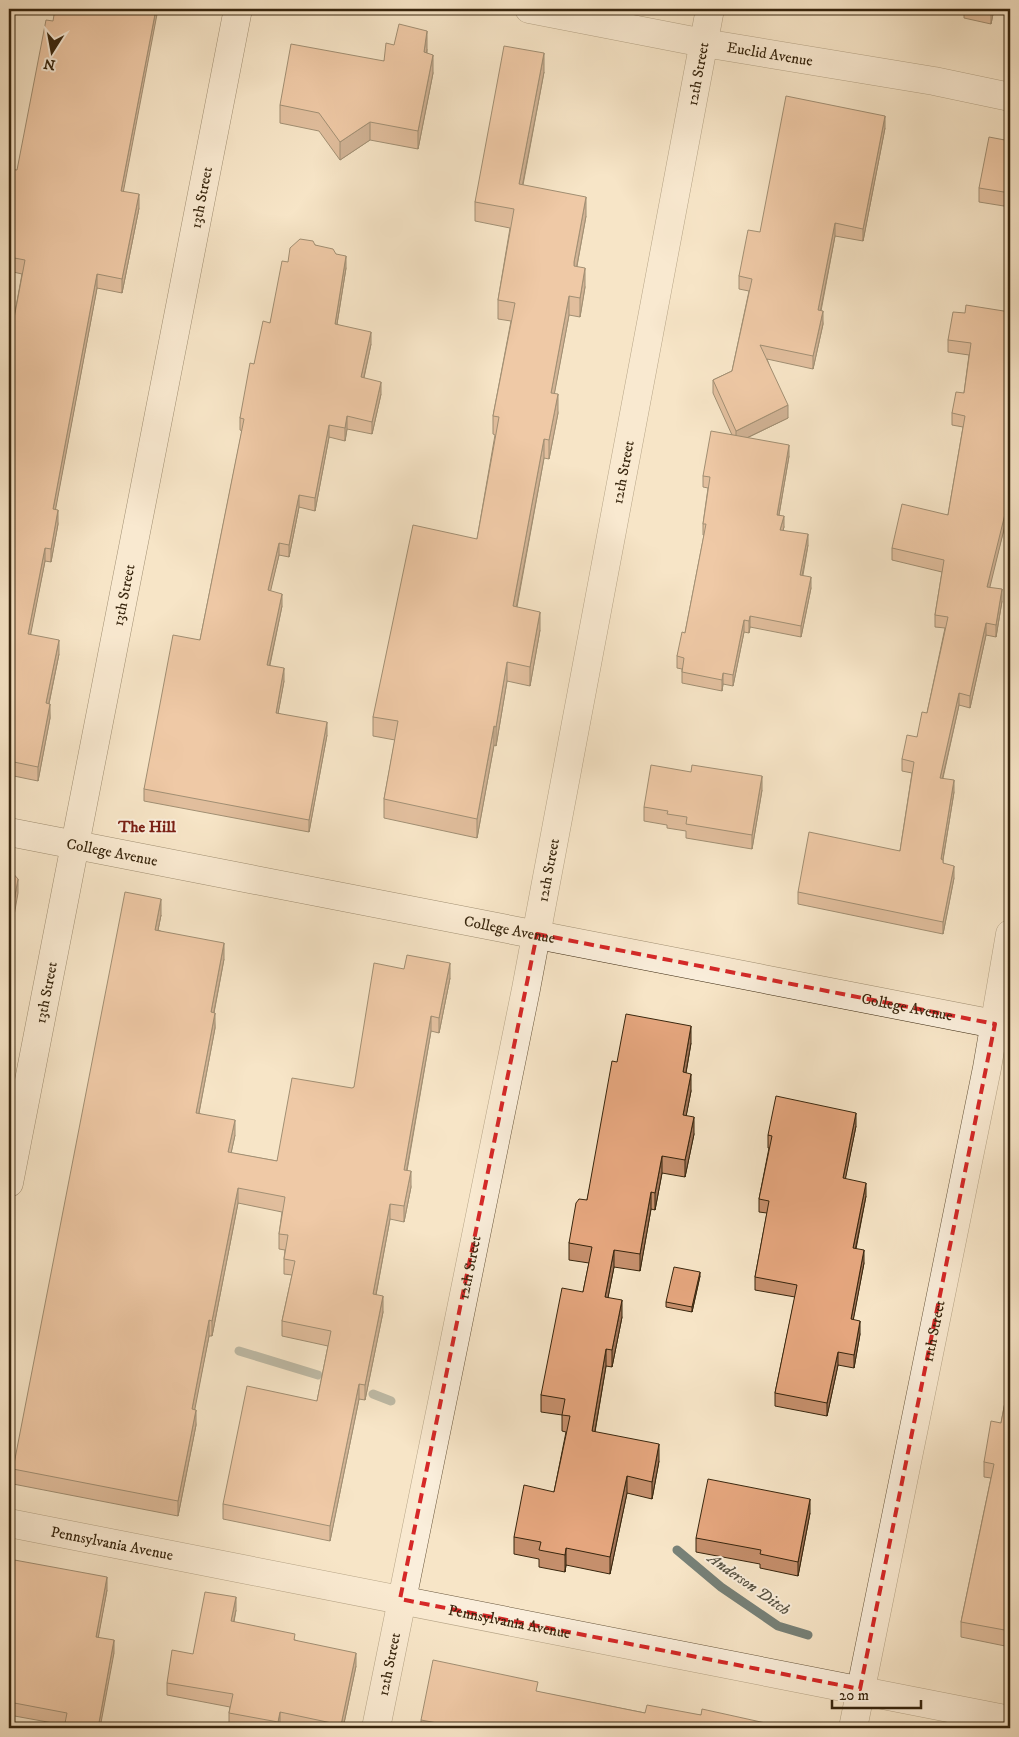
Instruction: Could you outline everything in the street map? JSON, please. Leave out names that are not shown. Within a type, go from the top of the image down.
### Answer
[{"type":"street","name":"13th Street","points":[[9,1183],[238,9]]},
{"type":"street","name":"Euclid Avenue","points":[[529,9],[704,43],[934,82],[1010,97]]},
{"type":"street","name":"12th Street","points":[[376,1728],[400,1599],[537,934],[710,9]]},
{"type":"street","name":"College Avenue","points":[[9,832],[1003,1025]]},
{"type":"street","name":"11th Street","points":[[852,1728],[1003,1025],[1010,934]]},
{"type":"street","name":"Pennsylvania Avenue","points":[[9,1523],[1010,1720]]},
{"type":"highlighted area","points":[[537,934],[995,1024],[860,1689],[400,1599]]},
{"type":"building","points":[[55,9],[156,9],[121,191],[139,194],[122,279],[97,274],[53,509],[58,510],[51,549],[45,548],[28,634],[59,640],[46,703],[50,704],[38,767],[9,761],[9,345],[25,260],[9,257],[9,169],[17,170],[46,20],[53,21]]},
{"type":"building","points":[[964,9],[992,9],[991,14]]},
{"type":"building","points":[[399,24],[427,31],[424,52],[433,55],[418,131],[370,122],[340,142],[319,113],[280,105],[291,44],[384,61],[386,43],[394,45]]},
{"type":"building","points":[[504,46],[544,53],[519,184],[586,197],[574,262],[574,266],[585,268],[580,298],[569,296],[551,393],[558,394],[549,440],[544,439],[513,606],[540,612],[530,667],[507,662],[477,819],[384,799],[398,721],[373,717],[413,525],[477,539],[499,417],[493,416],[515,303],[498,300],[514,209],[475,202]]},
{"type":"building","points":[[786,96],[885,116],[863,229],[835,223],[818,310],[823,311],[813,356],[760,345],[788,405],[736,431],[713,380],[732,371],[752,279],[739,276],[748,230],[760,232]]},
{"type":"building","points":[[989,137],[1010,141],[1010,193],[979,188]]},
{"type":"building","points":[[300,239],[313,241],[315,245],[333,249],[336,254],[346,256],[335,324],[371,332],[361,377],[381,382],[372,422],[347,416],[345,428],[329,425],[315,498],[299,495],[289,545],[279,543],[268,590],[282,594],[267,665],[284,668],[276,713],[327,722],[309,820],[144,789],[173,635],[200,640],[244,419],[240,418],[250,363],[254,364],[263,321],[270,323],[282,261],[288,262],[290,248]]},
{"type":"building","points":[[966,305],[1010,312],[1010,487],[987,587],[1002,589],[996,625],[986,623],[970,696],[959,693],[940,778],[954,780],[941,859],[943,863],[954,866],[943,922],[798,892],[809,832],[900,851],[914,762],[902,759],[907,735],[917,737],[922,712],[927,713],[948,617],[935,615],[944,560],[892,548],[902,504],[948,515],[965,416],[952,413],[956,392],[964,393],[971,343],[948,340],[953,312],[965,313]]},
{"type":"building","points":[[711,431],[789,445],[777,515],[784,516],[780,530],[808,534],[800,575],[811,577],[801,626],[750,616],[749,621],[744,620],[733,675],[723,673],[722,680],[682,672],[684,658],[677,656],[682,632],[685,633],[706,524],[703,524],[710,477],[703,476]]},
{"type":"building","points":[[651,765],[691,772],[692,765],[762,776],[752,835],[686,824],[687,817],[667,814],[668,811],[644,807]]},
{"type":"building","points":[[9,871],[18,879],[9,929]]},
{"type":"building","points":[[125,892],[161,899],[155,930],[224,943],[211,1012],[215,1013],[196,1113],[235,1120],[228,1152],[277,1161],[292,1078],[354,1087],[374,963],[404,969],[407,955],[450,963],[439,1018],[431,1016],[404,1170],[411,1171],[404,1206],[390,1204],[373,1294],[383,1296],[365,1385],[359,1384],[330,1526],[223,1504],[247,1386],[317,1401],[331,1331],[282,1321],[295,1261],[284,1259],[288,1235],[279,1234],[285,1197],[238,1188],[212,1321],[209,1320],[192,1409],[196,1410],[178,1501],[13,1469]]},
{"type":"building","points":[[626,1014],[691,1026],[683,1072],[691,1074],[683,1115],[694,1117],[685,1160],[662,1156],[655,1193],[651,1192],[640,1254],[614,1250],[605,1297],[622,1300],[612,1350],[606,1349],[592,1431],[659,1444],[652,1482],[627,1476],[610,1557],[566,1548],[565,1555],[539,1550],[541,1542],[514,1537],[524,1485],[554,1492],[570,1416],[562,1415],[565,1399],[541,1395],[562,1288],[583,1292],[592,1247],[569,1243],[576,1203],[579,1199],[587,1200],[612,1061],[617,1062]]},
{"type":"building","points":[[776,1096],[856,1113],[843,1178],[866,1183],[853,1248],[864,1250],[851,1319],[860,1321],[854,1355],[838,1352],[827,1403],[775,1393],[797,1285],[755,1277],[769,1201],[759,1199],[772,1136],[768,1135]]},
{"type":"building","points":[[674,1267],[700,1272],[692,1307],[666,1302]]},
{"type":"building","points":[[1010,1376],[1010,1631],[961,1622],[994,1464],[984,1462],[991,1421],[1001,1423]]},
{"type":"building","points":[[708,1479],[810,1499],[798,1562],[760,1554],[761,1550],[696,1538]]},
{"type":"building","points":[[9,1559],[107,1577],[96,1637],[114,1640],[98,1728],[64,1728],[67,1713],[9,1702]]},
{"type":"building","points":[[205,1592],[236,1597],[231,1621],[295,1634],[294,1640],[356,1653],[341,1725],[280,1712],[278,1722],[229,1713],[233,1694],[167,1683],[172,1650],[193,1654]]},
{"type":"building","points":[[433,1660],[538,1682],[536,1691],[645,1713],[647,1705],[701,1715],[702,1709],[788,1728],[464,1728],[421,1720]]},
{"type":"waterway","name":"Anderson Ditch","points":[[239,1351],[318,1375]]},
{"type":"waterway","name":"Anderson Ditch","points":[[373,1394],[391,1401]]},
{"type":"waterway","name":"Anderson Ditch","points":[[677,1550],[721,1587],[778,1626],[808,1635]]},
{"type":"district","name":"The Hill","points":[[147,827]]}]
